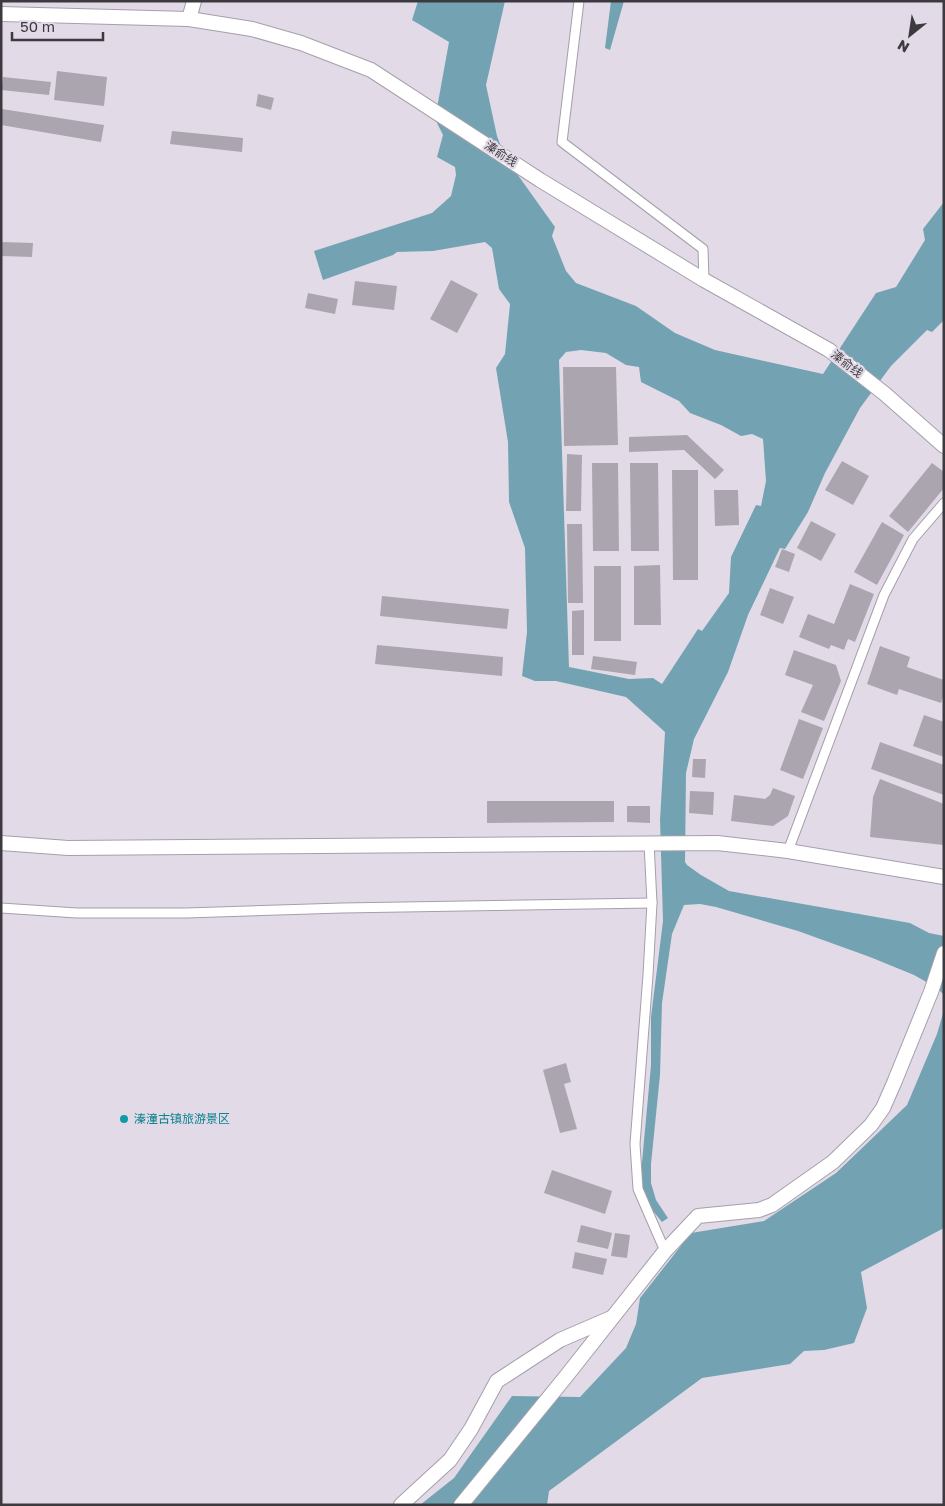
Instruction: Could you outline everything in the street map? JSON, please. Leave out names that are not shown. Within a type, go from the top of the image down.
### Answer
[{"type":"street","points":[[189,19],[194,1]]},
{"type":"street","points":[[580,1],[562,142],[703,249],[704,280]]},
{"type":"street","name":"溱俞线","points":[[2,18],[189,19],[252,28],[301,43],[371,70],[540,180],[704,280],[829,350],[885,394],[944,446]]},
{"type":"street","points":[[788,851],[884,595],[913,539],[944,503]]},
{"type":"street","points":[[1,843],[78,848],[717,843],[788,851],[944,877]]},
{"type":"street","points":[[648,843],[652,903],[635,1144],[638,1189],[665,1251]]},
{"type":"street","points":[[1,908],[77,913],[186,913],[342,908],[652,903]]},
{"type":"street","points":[[461,1505],[614,1317],[665,1251],[698,1216],[759,1210],[772,1206],[834,1162],[871,1125],[883,1108],[931,992],[944,954]]},
{"type":"street","points":[[401,1505],[450,1460],[471,1429],[497,1381],[560,1340],[614,1317]]},
{"type":"water","points":[[418,1],[505,1],[486,85],[497,136],[505,157],[555,227],[552,236],[566,271],[576,283],[636,306],[675,333],[715,350],[823,374],[876,293],[896,287],[925,240],[923,229],[944,202],[944,320],[932,332],[927,330],[891,366],[860,408],[825,473],[808,512],[785,549],[780,548],[748,615],[728,672],[694,739],[686,773],[685,862],[701,875],[729,891],[910,923],[929,933],[944,936],[944,995],[937,988],[914,975],[798,931],[716,907],[700,904],[684,905],[672,934],[662,1003],[660,1075],[651,1164],[651,1183],[656,1200],[668,1218],[662,1222],[644,1200],[640,1184],[651,1065],[651,1017],[663,921],[660,820],[665,732],[626,697],[556,681],[535,681],[522,676],[527,632],[525,548],[509,502],[508,442],[496,368],[505,354],[510,304],[499,289],[492,248],[485,242],[433,251],[397,252],[323,280],[314,251],[432,213],[451,196],[456,175],[455,167],[437,157],[443,135],[435,119],[449,42],[412,20]],"holes":[[[581,350],[606,353],[626,365],[639,367],[641,382],[679,401],[690,413],[721,425],[741,436],[752,434],[763,439],[766,481],[761,506],[756,505],[731,557],[729,593],[702,631],[698,629],[662,684],[653,678],[629,679],[569,667],[559,360],[566,352]]]},
{"type":"water","points":[[611,1],[624,1],[610,50],[605,48]]},
{"type":"water","points":[[944,1010],[944,1228],[861,1272],[867,1308],[854,1343],[824,1350],[804,1351],[790,1364],[702,1378],[549,1491],[547,1505],[420,1505],[454,1478],[512,1396],[580,1397],[626,1348],[636,1324],[640,1298],[691,1233],[764,1221],[836,1173],[907,1105],[937,1034]]},
{"type":"building","points":[[57,71],[107,77],[104,106],[54,100]]},
{"type":"building","points":[[3,77],[51,82],[49,95],[1,90]]},
{"type":"building","points":[[258,94],[274,98],[271,110],[256,106]]},
{"type":"building","points":[[2,109],[104,125],[101,142],[1,125]]},
{"type":"building","points":[[172,131],[243,138],[242,152],[170,144]]},
{"type":"building","points":[[1,242],[33,243],[32,257],[1,256]]},
{"type":"building","points":[[451,280],[478,294],[457,333],[430,319]]},
{"type":"building","points":[[355,281],[397,286],[394,310],[352,305]]},
{"type":"building","points":[[308,293],[338,299],[335,314],[305,308]]},
{"type":"building","points":[[563,367],[616,367],[618,445],[564,446]]},
{"type":"building","points":[[687,435],[724,470],[715,479],[684,450],[629,452],[629,437]]},
{"type":"building","points":[[567,454],[582,455],[581,511],[566,511]]},
{"type":"building","points":[[842,461],[869,476],[853,505],[825,490]]},
{"type":"building","points":[[592,463],[618,463],[619,551],[593,551]]},
{"type":"building","points":[[630,463],[658,463],[659,551],[631,551]]},
{"type":"building","points":[[932,463],[944,472],[944,488],[908,532],[889,516]]},
{"type":"building","points":[[672,470],[698,470],[698,580],[673,580]]},
{"type":"building","points":[[714,490],[738,490],[739,525],[715,526]]},
{"type":"building","points":[[811,521],[836,534],[821,561],[797,548]]},
{"type":"building","points":[[882,522],[904,535],[877,585],[854,572]]},
{"type":"building","points":[[567,524],[582,524],[583,603],[568,603]]},
{"type":"building","points":[[782,549],[795,554],[789,572],[775,567]]},
{"type":"building","points":[[660,565],[661,625],[634,625],[634,566]]},
{"type":"building","points":[[594,566],[621,566],[621,641],[594,641]]},
{"type":"building","points":[[850,584],[874,594],[855,642],[848,639],[844,650],[831,645],[829,649],[799,637],[808,614],[834,624]]},
{"type":"building","points":[[770,588],[794,597],[783,624],[760,615]]},
{"type":"building","points":[[382,596],[509,609],[507,629],[380,616]]},
{"type":"building","points":[[584,610],[584,655],[572,655],[572,611]]},
{"type":"building","points":[[377,645],[503,657],[502,676],[375,664]]},
{"type":"building","points":[[880,646],[910,657],[907,667],[944,680],[944,694],[941,703],[899,689],[897,695],[867,684]]},
{"type":"building","points":[[794,650],[836,665],[841,681],[824,721],[801,712],[813,685],[785,675]]},
{"type":"building","points":[[593,656],[637,662],[635,675],[591,669]]},
{"type":"building","points":[[924,715],[944,722],[944,757],[913,746]]},
{"type":"building","points":[[799,719],[823,728],[803,779],[780,770]]},
{"type":"building","points":[[880,742],[944,765],[944,795],[871,769]]},
{"type":"building","points":[[693,759],[706,759],[705,778],[692,777]]},
{"type":"building","points":[[880,779],[944,804],[944,845],[870,837],[873,797]]},
{"type":"building","points":[[773,788],[795,796],[788,816],[773,826],[731,821],[734,795],[765,799],[770,795]]},
{"type":"building","points":[[690,791],[714,792],[713,815],[689,813]]},
{"type":"building","points":[[487,801],[614,801],[614,822],[487,823]]},
{"type":"building","points":[[627,806],[650,806],[650,823],[627,822]]},
{"type":"building","points":[[566,1063],[571,1082],[564,1084],[577,1129],[560,1133],[543,1070]]},
{"type":"building","points":[[552,1170],[612,1191],[605,1214],[544,1193]]},
{"type":"building","points":[[581,1225],[612,1233],[608,1249],[577,1242]]},
{"type":"building","points":[[615,1233],[630,1235],[627,1258],[611,1256]]},
{"type":"building","points":[[575,1252],[607,1259],[603,1275],[572,1268]]},
{"type":"place","name":"溱潼古镇旅游景区","points":[[124,1119]]}]
